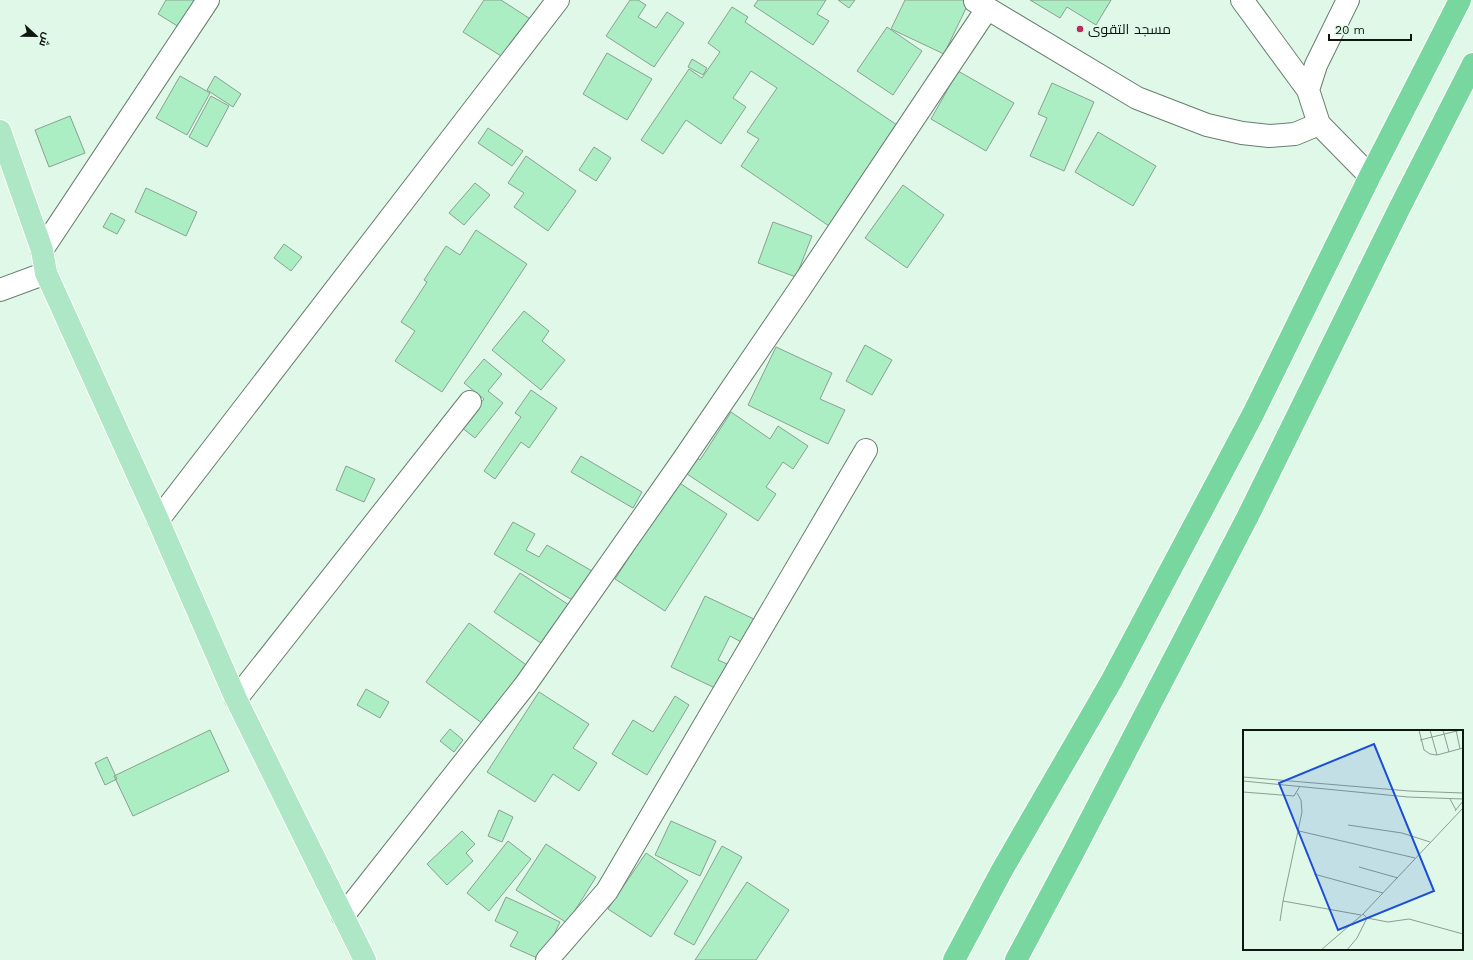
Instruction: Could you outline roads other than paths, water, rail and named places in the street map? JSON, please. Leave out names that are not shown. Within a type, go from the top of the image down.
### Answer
[{"type":"highway","points":[[954,960],[1001,872],[1112,680],[1239,442],[1370,176],[1460,0]]},
{"type":"highway","points":[[1016,960],[1248,516],[1399,209],[1473,64]]},
{"type":"main road","points":[[0,131],[42,250],[46,273],[158,520],[236,699],[364,960]]},
{"type":"street","points":[[42,250],[208,0]]},
{"type":"street","points":[[158,520],[558,0]]},
{"type":"street","points":[[1242,0],[1308,90],[1319,124],[1370,176]]},
{"type":"street","points":[[1308,90],[1316,65],[1348,0]]},
{"type":"street","points":[[343,916],[526,684],[676,470],[795,296],[980,4],[1137,98],[1207,125],[1242,133],[1269,136],[1295,134],[1319,124]]},
{"type":"street","points":[[0,290],[46,273]]},
{"type":"street","points":[[236,699],[470,402]]},
{"type":"street","points":[[547,960],[607,891],[866,450]]},
{"type":"place","name":"مسجد التقوى","points":[[1080,29]]}]
